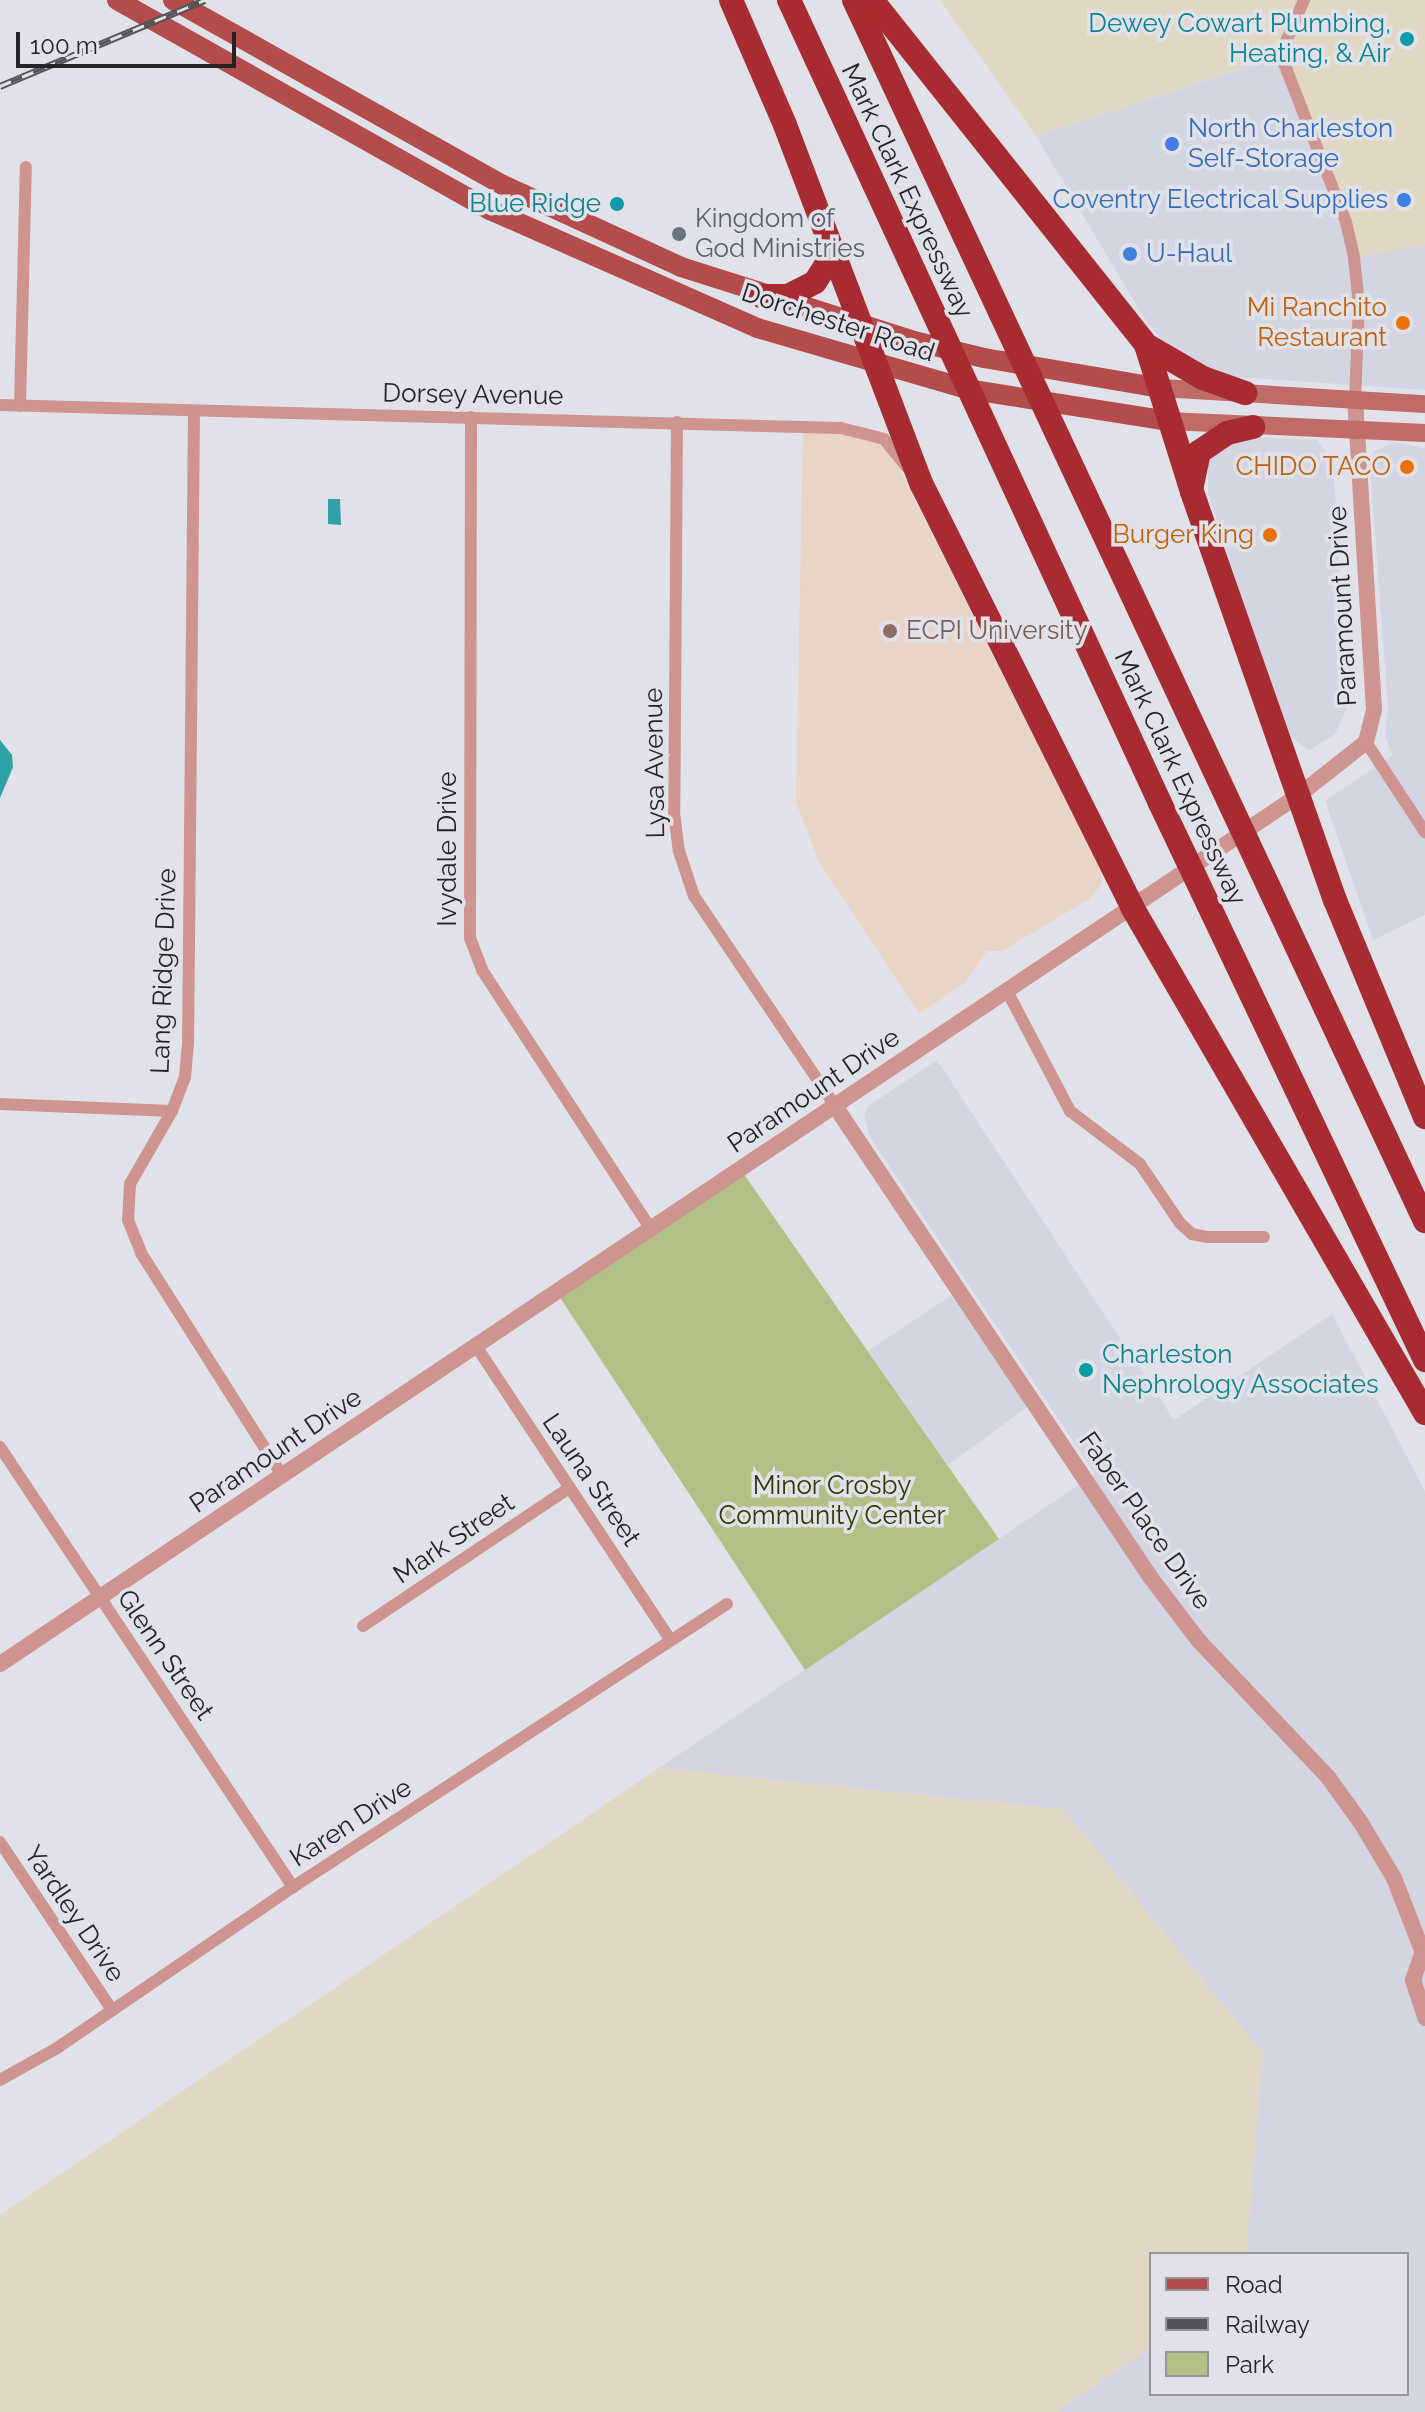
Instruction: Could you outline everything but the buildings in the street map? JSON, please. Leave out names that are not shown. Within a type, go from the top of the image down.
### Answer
[{"type":"highway","points":[[731,0],[829,240],[859,327],[922,485],[1132,907],[1425,1413]]},
{"type":"highway","name":"Mark Clark Expressway","points":[[789,0],[1160,803],[1425,1360]]},
{"type":"highway","name":"Mark Clark Expressway","points":[[854,0],[988,295],[1425,1221]]},
{"type":"highway","points":[[872,0],[1146,345],[1192,492],[1335,900],[1425,1117]]},
{"type":"highway","points":[[761,296],[788,296],[815,282],[828,262],[829,240]]},
{"type":"highway","points":[[1146,345],[1203,378],[1245,393]]},
{"type":"highway","points":[[1192,492],[1199,452],[1227,433],[1253,427]]},
{"type":"main road","name":"Dorchester Road","points":[[117,0],[490,210],[742,322],[875,365],[967,389],[1169,421],[1425,433]]},
{"type":"main road","name":"Dorchester Road","points":[[173,0],[503,185],[681,267],[761,296],[859,327],[984,358],[1161,388],[1425,404]]},
{"type":"street","points":[[1304,0],[1284,46],[1284,63],[1346,222],[1354,258],[1359,304],[1355,401]]},
{"type":"street","points":[[20,406],[26,167]]},
{"type":"street","name":"Paramount Drive","points":[[0,1664],[1299,795],[1366,742],[1374,709],[1355,401]]},
{"type":"street","name":"Dorsey Avenue","points":[[0,405],[841,428],[884,439],[922,485]]},
{"type":"street","name":"Lang Ridge Drive","points":[[194,411],[188,1043],[185,1077],[172,1111],[130,1184],[128,1220],[141,1253],[282,1475]]},
{"type":"street","name":"Ivydale Drive","points":[[471,417],[470,938],[482,970],[651,1229]]},
{"type":"street","name":"Lysa Avenue","points":[[677,422],[674,812],[679,851],[694,896],[835,1106]]},
{"type":"street","points":[[1366,742],[1425,832]]},
{"type":"street","points":[[1007,991],[1070,1111],[1140,1164],[1180,1223],[1192,1234],[1207,1237],[1264,1237]]},
{"type":"street","points":[[0,1104],[172,1111]]},
{"type":"street","name":"Faber Place Drive","points":[[835,1106],[1151,1578],[1199,1641],[1328,1777],[1361,1823],[1394,1878],[1423,1956],[1413,1980],[1425,2018]]},
{"type":"street","name":"Launa Street","points":[[476,1346],[670,1639]]},
{"type":"street","name":"Glenn Street","points":[[0,1447],[293,1887]]},
{"type":"street","name":"Mark Street","points":[[363,1626],[569,1488]]},
{"type":"street","name":"Karen Drive","points":[[0,2080],[112,2010],[293,1887],[727,1604]]},
{"type":"street","name":"Yardley Drive","points":[[0,1842],[112,2010]]},
{"type":"shaded area","points":[[940,0],[1425,0],[1425,245],[1354,258],[1283,55],[1036,136]]},
{"type":"shaded area","points":[[1284,55],[1425,243],[1425,390],[1236,377],[1177,360],[1142,315],[1036,136]]},
{"type":"shaded area","name":"ECPI University","points":[[803,426],[884,439],[1100,870],[1102,884],[1089,899],[1002,951],[987,951],[966,982],[919,1014],[819,862],[796,802]]},
{"type":"shaded area","points":[[1244,437],[1317,440],[1333,459],[1348,705],[1335,734],[1309,751],[1283,730],[1208,492],[1208,457]]},
{"type":"shaded area","points":[[1395,442],[1425,448],[1425,915],[1373,940],[1325,801],[1393,755],[1385,737],[1388,707],[1370,467],[1373,452]]},
{"type":"shaded area","points":[[937,1060],[1174,1420],[1332,1314],[1425,1491],[1425,2412],[1056,2412],[1149,2348],[1149,2396],[1409,2396],[1409,2252],[1246,2252],[1263,2053],[1063,1809],[659,1768],[1095,1474],[871,1139],[864,1117],[867,1107]]},
{"type":"shaded area","points":[[961,1289],[1034,1402],[948,1465],[868,1351]]},
{"type":"shaded area","points":[[659,1768],[1063,1809],[1263,2053],[1246,2252],[1149,2252],[1149,2348],[1056,2412],[0,2412],[0,2215]]},
{"type":"green space","name":"Minor Crosby Community Center","points":[[741,1170],[999,1539],[805,1670],[557,1293]]},
{"type":"water","points":[[328,499],[340,499],[341,525],[328,524]]},
{"type":"water","points":[[0,740],[12,755],[13,767],[0,798]]},
{"type":"railway","points":[[0,86],[205,0]]},
{"type":"place","name":"Dewey Cowart Plumbing, Heating, & Air","points":[[1407,39]]},
{"type":"place","name":"North Charleston Self-Storage","points":[[1172,144]]},
{"type":"place","name":"Coventry Electrical Supplies","points":[[1404,200]]},
{"type":"place","name":"Blue Ridge","points":[[617,204]]},
{"type":"place","name":"Kingdom of God Ministries","points":[[679,234]]},
{"type":"place","name":"U-Haul","points":[[1130,254]]},
{"type":"place","name":"Mi Ranchito Restaurant","points":[[1403,323]]},
{"type":"place","name":"CHIDO TACO","points":[[1407,467]]},
{"type":"place","name":"Burger King","points":[[1270,535]]},
{"type":"place","name":"ECPI University","points":[[890,631]]},
{"type":"place","name":"Charleston Nephrology Associates","points":[[1086,1370]]}]
